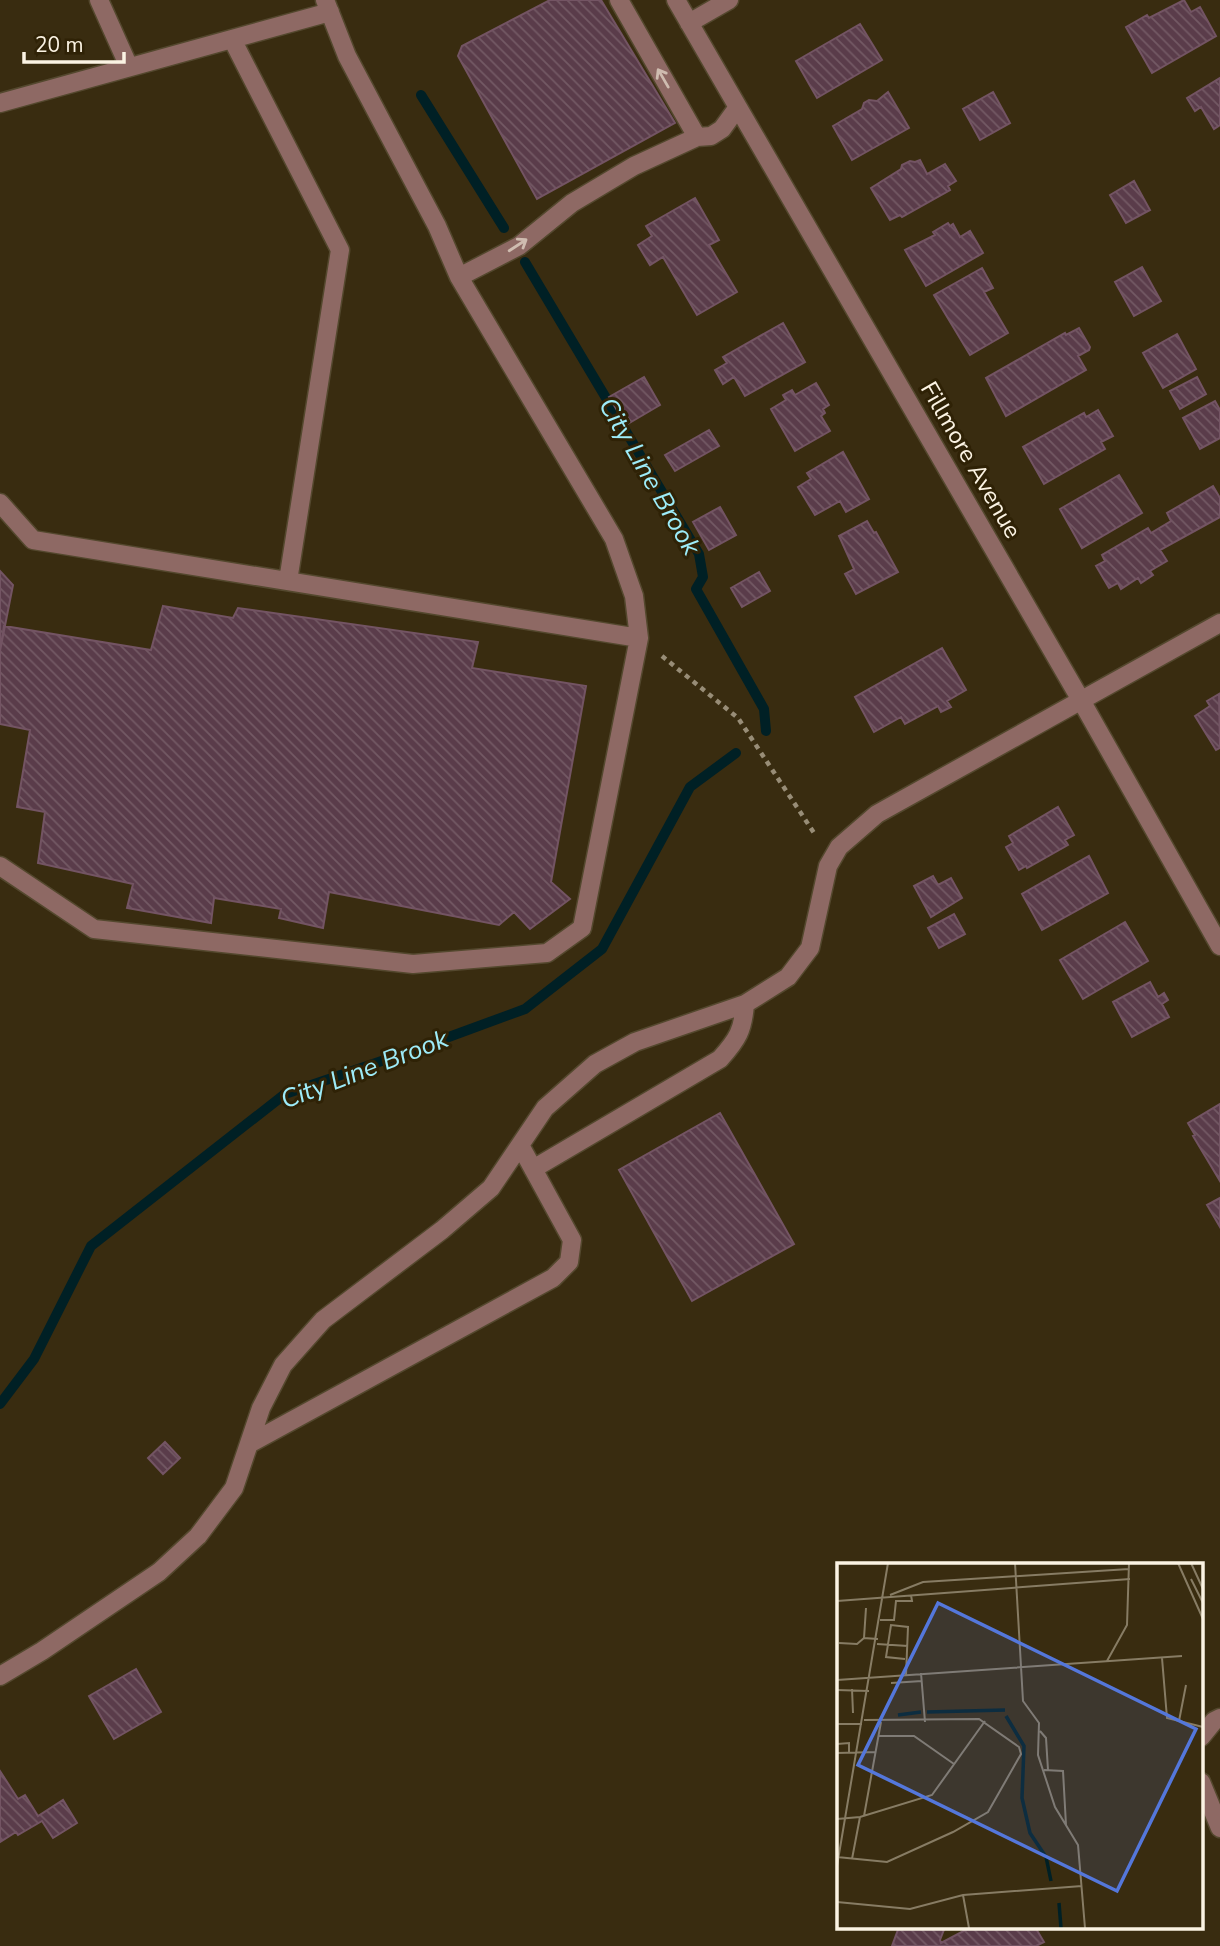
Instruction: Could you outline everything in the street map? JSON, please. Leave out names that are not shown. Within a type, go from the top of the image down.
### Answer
[{"type":"street","points":[[99,0],[129,68]]},
{"type":"street","points":[[619,0],[697,137]]},
{"type":"street","name":"Fillmore Avenue","points":[[676,0],[1220,946]]},
{"type":"street","points":[[689,23],[729,0]]},
{"type":"street","points":[[0,103],[232,39],[328,6],[346,56],[437,226],[459,277],[614,539],[634,596],[639,638],[582,928],[547,953],[413,964],[94,929],[0,866]]},
{"type":"street","points":[[232,39],[340,250],[288,581]]},
{"type":"street","points":[[459,277],[519,246],[572,203],[634,166],[697,137],[711,136],[722,130],[738,107]]},
{"type":"street","points":[[0,503],[33,540],[639,638]]},
{"type":"street","points":[[0,1676],[159,1572],[198,1536],[234,1488],[261,1408],[283,1365],[323,1320],[442,1230],[491,1188],[545,1108],[595,1065],[635,1042],[745,1004],[788,978],[810,948],[831,861],[839,847],[877,814],[1220,623]]},
{"type":"street","points":[[533,1169],[720,1059],[735,1042],[744,1026],[745,1004]]},
{"type":"street","points":[[249,1444],[553,1278],[569,1262],[572,1240],[520,1145]]},
{"type":"street","points":[[1202,1736],[1220,1718]]},
{"type":"street","points":[[1202,1784],[1219,1822]]},
{"type":"path","points":[[639,638],[738,718],[831,861]]},
{"type":"building","points":[[550,0],[601,0],[675,123],[537,199],[458,56],[462,46]]},
{"type":"building","points":[[1184,0],[1191,12],[1200,7],[1216,36],[1152,73],[1126,27]]},
{"type":"building","points":[[860,24],[882,60],[817,98],[796,61]]},
{"type":"building","points":[[1220,78],[1220,125],[1214,129],[1201,107],[1195,111],[1187,98]]},
{"type":"building","points":[[888,92],[909,128],[852,160],[833,126],[862,109],[864,103],[869,100],[877,101]]},
{"type":"building","points":[[993,92],[1010,123],[980,140],[963,109]]},
{"type":"building","points":[[920,160],[927,174],[945,164],[956,181],[948,186],[950,190],[902,217],[900,215],[890,220],[871,188],[901,169],[902,165]]},
{"type":"building","points":[[1134,181],[1150,210],[1126,223],[1110,195]]},
{"type":"building","points":[[695,198],[719,240],[709,245],[737,292],[697,315],[663,257],[650,265],[638,245],[652,236],[646,226]]},
{"type":"building","points":[[948,223],[950,226],[953,224],[960,237],[970,231],[983,253],[926,286],[905,250],[935,235],[933,232]]},
{"type":"building","points":[[1142,267],[1161,301],[1134,316],[1115,282]]},
{"type":"building","points":[[982,268],[993,288],[984,292],[1008,333],[970,355],[934,295]]},
{"type":"building","points":[[783,323],[805,362],[745,396],[734,377],[723,384],[715,370],[727,363],[723,357]]},
{"type":"building","points":[[1079,328],[1090,347],[1078,356],[1086,370],[1006,416],[986,378],[1065,333],[1066,335]]},
{"type":"building","points":[[1177,334],[1196,369],[1163,388],[1143,353]]},
{"type":"building","points":[[644,377],[660,405],[626,425],[609,397]]},
{"type":"building","points":[[1197,377],[1206,394],[1180,409],[1170,391]]},
{"type":"building","points":[[816,383],[829,405],[823,409],[825,413],[821,416],[830,431],[795,451],[771,409],[786,400],[783,395],[792,390],[795,395]]},
{"type":"building","points":[[1215,401],[1220,410],[1220,438],[1200,449],[1183,418]]},
{"type":"building","points":[[1098,410],[1113,436],[1101,442],[1105,449],[1044,484],[1023,447],[1084,413],[1086,417]]},
{"type":"building","points":[[709,430],[719,446],[675,471],[665,455]]},
{"type":"building","points":[[843,452],[869,499],[846,512],[840,501],[815,515],[798,487],[811,479],[807,473]]},
{"type":"building","points":[[1119,475],[1142,513],[1082,548],[1060,509]]},
{"type":"building","points":[[1213,486],[1220,498],[1220,517],[1160,550],[1167,561],[1150,571],[1153,575],[1141,583],[1138,578],[1121,589],[1118,583],[1109,588],[1096,566],[1105,561],[1102,555],[1148,528],[1151,533],[1171,521],[1167,513]]},
{"type":"building","points":[[720,507],[736,535],[709,550],[693,522]]},
{"type":"building","points":[[867,521],[898,572],[856,594],[845,574],[854,569],[839,536]]},
{"type":"building","points":[[0,571],[13,585],[0,651]]},
{"type":"building","points":[[759,572],[770,591],[742,607],[731,588]]},
{"type":"building","points":[[163,606],[233,618],[238,608],[478,642],[472,668],[586,686],[551,882],[570,899],[530,929],[514,912],[499,925],[329,892],[323,928],[279,918],[281,909],[214,898],[211,923],[127,908],[133,884],[38,863],[45,812],[17,807],[30,730],[0,724],[0,651],[4,626],[151,650]]},
{"type":"building","points":[[942,648],[966,690],[947,701],[951,707],[941,712],[938,706],[905,724],[901,717],[874,732],[855,697]]},
{"type":"building","points":[[1219,694],[1220,748],[1216,750],[1195,716],[1210,706],[1207,701]]},
{"type":"building","points":[[1058,807],[1074,835],[1065,840],[1068,845],[1019,870],[1006,847],[1013,843],[1009,836]]},
{"type":"building","points":[[1089,856],[1108,893],[1042,930],[1022,894]]},
{"type":"building","points":[[933,876],[938,885],[951,878],[962,898],[931,917],[914,886]]},
{"type":"building","points":[[954,914],[965,934],[939,948],[928,928]]},
{"type":"building","points":[[1125,922],[1148,961],[1083,999],[1060,960]]},
{"type":"building","points":[[1150,982],[1158,997],[1164,993],[1168,1000],[1162,1004],[1169,1017],[1132,1037],[1113,1002]]},
{"type":"building","points":[[1220,1104],[1220,1181],[1188,1123]]},
{"type":"building","points":[[720,1113],[794,1244],[692,1301],[619,1170]]},
{"type":"building","points":[[1220,1198],[1220,1227],[1207,1205]]},
{"type":"building","points":[[165,1442],[180,1458],[163,1474],[148,1458]]},
{"type":"building","points":[[136,1669],[161,1712],[114,1739],[89,1696]]},
{"type":"building","points":[[0,1771],[18,1799],[25,1795],[38,1816],[63,1800],[77,1823],[53,1838],[42,1821],[0,1842]]},
{"type":"building","points":[[899,1928],[945,1928],[941,1943],[969,1928],[1036,1928],[1044,1942],[1036,1946],[892,1946]]},
{"type":"waterway","name":"City Line Brook","points":[[421,95],[504,228]]},
{"type":"waterway","name":"City Line Brook","points":[[525,262],[699,554],[703,577],[696,589],[764,709],[766,731]]},
{"type":"waterway","name":"City Line Brook","points":[[0,1404],[34,1359],[91,1246],[285,1094],[525,1009],[602,949],[690,787],[736,753]]}]
